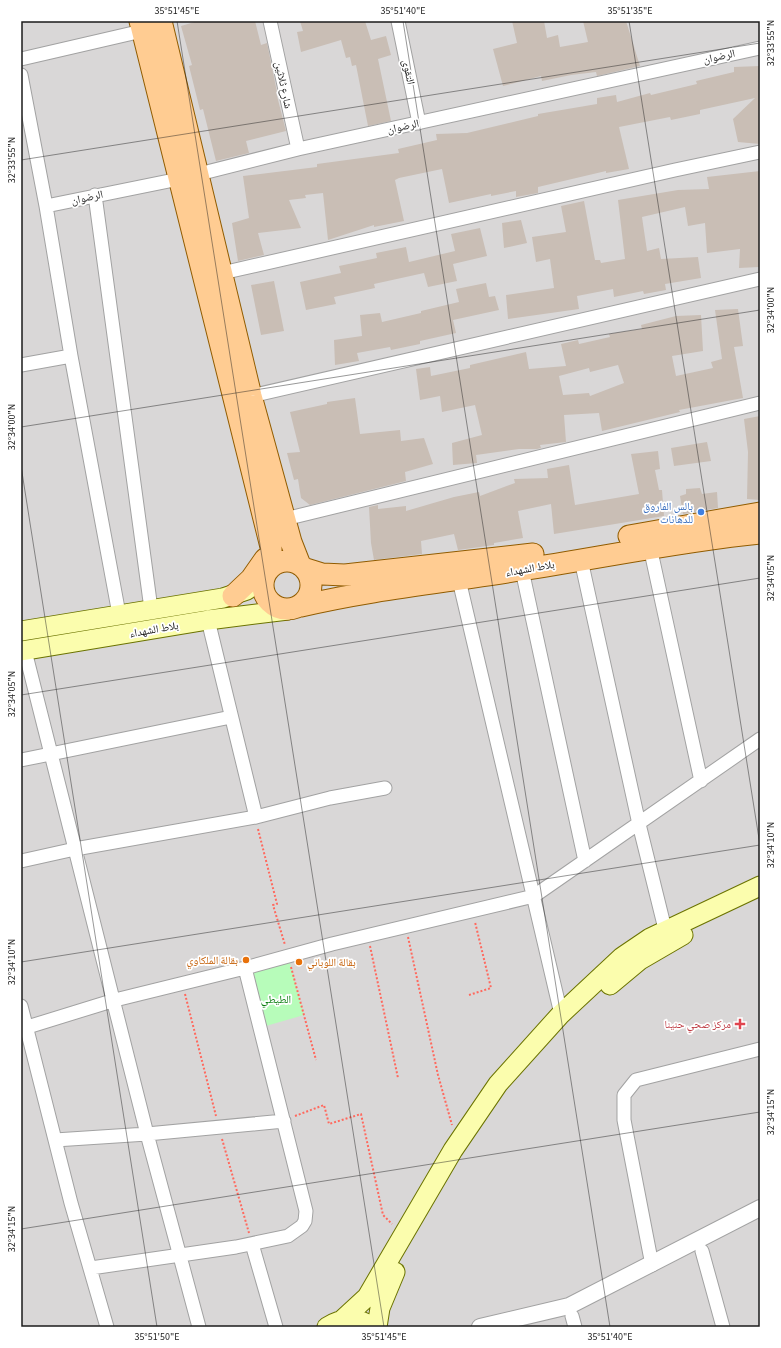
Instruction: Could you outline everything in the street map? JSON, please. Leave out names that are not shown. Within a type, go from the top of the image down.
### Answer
[{"type":"main road","points":[[141,26],[189,176],[222,274],[284,519],[281,544],[263,583],[266,596],[275,606],[294,608],[306,601],[312,588],[310,575],[281,544],[189,176],[166,22]]},
{"type":"main road","name":"بلاط الشهداء","points":[[303,567],[331,575],[345,575],[440,563],[510,557],[760,513]]},
{"type":"main road","name":"بلاط الشهداء","points":[[23,651],[208,620],[294,608],[329,600],[522,570],[650,547],[702,539],[760,533]]},
{"type":"main road","points":[[233,596],[243,588],[281,544]]},
{"type":"main road","points":[[268,572],[276,564],[288,561],[303,567]]},
{"type":"main road","name":"بلاط الشهداء","points":[[21,631],[233,596],[251,588],[268,572]]},
{"type":"main road","points":[[329,600],[327,585],[331,575]]},
{"type":"main road","points":[[334,1323],[367,1297],[402,1235],[462,1137],[498,1084],[561,1014],[622,957],[665,929],[760,886]]},
{"type":"main road","points":[[377,1327],[385,1293],[421,1222],[484,1121],[516,1078],[548,1044],[603,992],[640,960],[670,942],[760,899]]},
{"type":"main road","points":[[334,1323],[360,1320],[372,1327]]},
{"type":"street","name":"شارع ثلاثين","points":[[270,21],[298,148]]},
{"type":"street","name":"التقوى","points":[[398,21],[419,123]]},
{"type":"street","points":[[21,59],[141,26]]},
{"type":"street","name":"الرضوان","points":[[46,206],[189,176],[298,148],[760,48]]},
{"type":"street","points":[[21,75],[119,614]]},
{"type":"street","points":[[222,274],[675,170],[760,152]]},
{"type":"street","points":[[95,195],[151,609]]},
{"type":"street","points":[[252,396],[760,279]]},
{"type":"street","points":[[21,364],[71,356]]},
{"type":"street","points":[[284,519],[760,403]]},
{"type":"street","points":[[650,547],[701,781]]},
{"type":"street","points":[[581,560],[638,824],[665,929]]},
{"type":"street","points":[[522,570],[585,861]]},
{"type":"street","points":[[459,580],[561,1014]]},
{"type":"street","points":[[208,620],[230,717],[256,817]]},
{"type":"street","points":[[23,651],[115,1000],[179,1256],[199,1327]]},
{"type":"street","points":[[21,760],[230,717]]},
{"type":"street","points":[[24,1028],[115,1000],[245,968],[368,935],[534,896],[760,739]]},
{"type":"street","points":[[21,861],[75,849],[256,817],[330,798],[385,788]]},
{"type":"street","points":[[91,1268],[252,1244],[288,1236],[296,1232],[306,1221],[306,1211],[245,968]]},
{"type":"street","points":[[21,1006],[24,1028],[106,1327]]},
{"type":"street","points":[[652,1265],[624,1120],[624,1095],[636,1080],[760,1049]]},
{"type":"street","points":[[55,1140],[148,1134],[284,1121]]},
{"type":"street","points":[[480,1327],[569,1306],[652,1265],[760,1208]]},
{"type":"street","points":[[528,1327],[573,1321],[760,1219]]},
{"type":"street","points":[[252,1244],[276,1327]]},
{"type":"street","points":[[702,1251],[724,1327]]},
{"type":"path","points":[[256,817],[278,904],[273,905],[316,1060]]},
{"type":"path","points":[[469,995],[491,988],[472,910]]},
{"type":"path","points":[[405,926],[438,1075],[452,1126],[462,1137]]},
{"type":"path","points":[[368,935],[398,1078]]},
{"type":"path","points":[[182,983],[219,1127],[252,1244]]},
{"type":"path","points":[[284,1121],[324,1105],[329,1124],[361,1114],[383,1215],[402,1235]]},
{"type":"shaded area","points":[[21,21],[760,21],[760,1327],[21,1327]]},
{"type":"green space","name":"الطيطي","points":[[288,956],[304,1015],[259,1028],[245,968]]},
{"type":"building","points":[[198,21],[255,21],[261,45],[267,43],[276,92],[286,131],[246,141],[249,153],[216,161],[203,109],[200,110],[189,66],[192,65],[181,26]]},
{"type":"building","points":[[300,21],[365,21],[371,40],[386,36],[391,55],[378,59],[391,121],[368,126],[356,65],[352,66],[350,57],[346,58],[341,40],[301,52],[297,32],[303,31]]},
{"type":"building","points":[[512,21],[544,21],[547,38],[558,35],[560,47],[588,42],[583,21],[626,21],[640,66],[597,76],[596,72],[542,81],[541,76],[503,86],[493,49],[517,43]]},
{"type":"building","points":[[760,66],[760,144],[738,142],[733,119],[755,98],[700,110],[700,114],[671,120],[670,117],[619,127],[629,169],[606,173],[606,171],[538,187],[538,193],[516,197],[516,191],[491,196],[491,194],[449,203],[442,169],[399,178],[395,180],[404,221],[374,227],[374,225],[328,240],[323,193],[305,195],[306,198],[289,200],[301,228],[258,233],[264,255],[238,261],[232,223],[249,218],[243,176],[317,167],[317,164],[399,153],[398,149],[437,140],[436,134],[467,133],[538,116],[538,114],[597,104],[597,98],[616,95],[617,102],[650,93],[651,95],[697,84],[696,81],[734,72],[734,67]]},
{"type":"building","points":[[760,171],[759,267],[739,268],[740,249],[707,253],[705,223],[688,226],[685,207],[642,217],[647,251],[659,248],[661,259],[698,257],[701,278],[665,284],[666,290],[644,294],[643,291],[614,297],[613,289],[577,296],[579,309],[508,319],[506,295],[554,288],[550,259],[536,262],[532,237],[566,232],[561,206],[584,201],[595,260],[600,260],[601,263],[625,259],[618,200],[678,190],[709,189],[707,177]]},
{"type":"building","points":[[521,220],[527,243],[504,248],[502,223]]},
{"type":"building","points":[[480,228],[487,256],[453,264],[457,281],[428,287],[424,273],[374,284],[375,288],[334,297],[336,304],[306,310],[300,282],[341,273],[339,266],[377,258],[376,253],[406,247],[409,262],[455,251],[451,234]]},
{"type":"building","points":[[274,281],[284,331],[261,335],[251,285]]},
{"type":"building","points":[[486,283],[489,297],[495,296],[499,310],[453,320],[456,333],[420,341],[420,344],[391,350],[390,347],[357,353],[359,361],[335,365],[334,340],[362,336],[360,315],[380,313],[382,322],[421,313],[421,311],[459,302],[456,289]]},
{"type":"building","points":[[738,309],[743,346],[734,347],[743,398],[679,410],[680,412],[602,431],[599,413],[564,415],[566,442],[540,445],[541,448],[537,449],[519,449],[476,455],[477,463],[453,465],[452,443],[482,435],[475,405],[442,412],[440,396],[420,400],[416,369],[430,367],[431,376],[470,368],[470,365],[526,352],[529,369],[566,366],[561,344],[578,340],[579,344],[610,337],[609,334],[642,329],[641,325],[676,316],[701,315],[703,351],[672,356],[676,376],[713,368],[711,362],[722,359],[715,310]],"holes":[[[618,365],[624,383],[590,396],[589,393],[563,395],[559,376],[589,368],[590,372]]]},
{"type":"building","points":[[355,398],[360,434],[400,430],[401,441],[424,438],[433,464],[405,472],[406,481],[310,505],[301,498],[298,479],[294,480],[287,453],[300,452],[290,412],[327,404],[327,402]]},
{"type":"building","points":[[760,416],[760,500],[747,499],[748,452],[744,419]]},
{"type":"building","points":[[707,442],[711,461],[674,466],[671,448]]},
{"type":"building","points":[[658,451],[660,469],[655,470],[659,490],[662,490],[664,516],[554,534],[551,504],[518,511],[523,538],[494,543],[494,545],[458,550],[454,534],[421,541],[422,554],[374,560],[371,543],[369,507],[378,505],[378,509],[406,506],[406,511],[454,497],[479,492],[480,496],[515,483],[514,479],[548,478],[547,469],[569,465],[575,505],[639,494],[631,454]]},
{"type":"building","points":[[700,488],[702,494],[717,492],[718,508],[683,514],[680,496],[686,494],[686,489]]},
{"type":"place","name":"بالس الفاروق للدهانات","points":[[701,512]]},
{"type":"place","name":"بقالة الملكاوي","points":[[246,960]]},
{"type":"place","name":"بقالة اللوباني","points":[[299,962]]},
{"type":"place","name":"مركز صحي حنينا","points":[[740,1024]]}]
